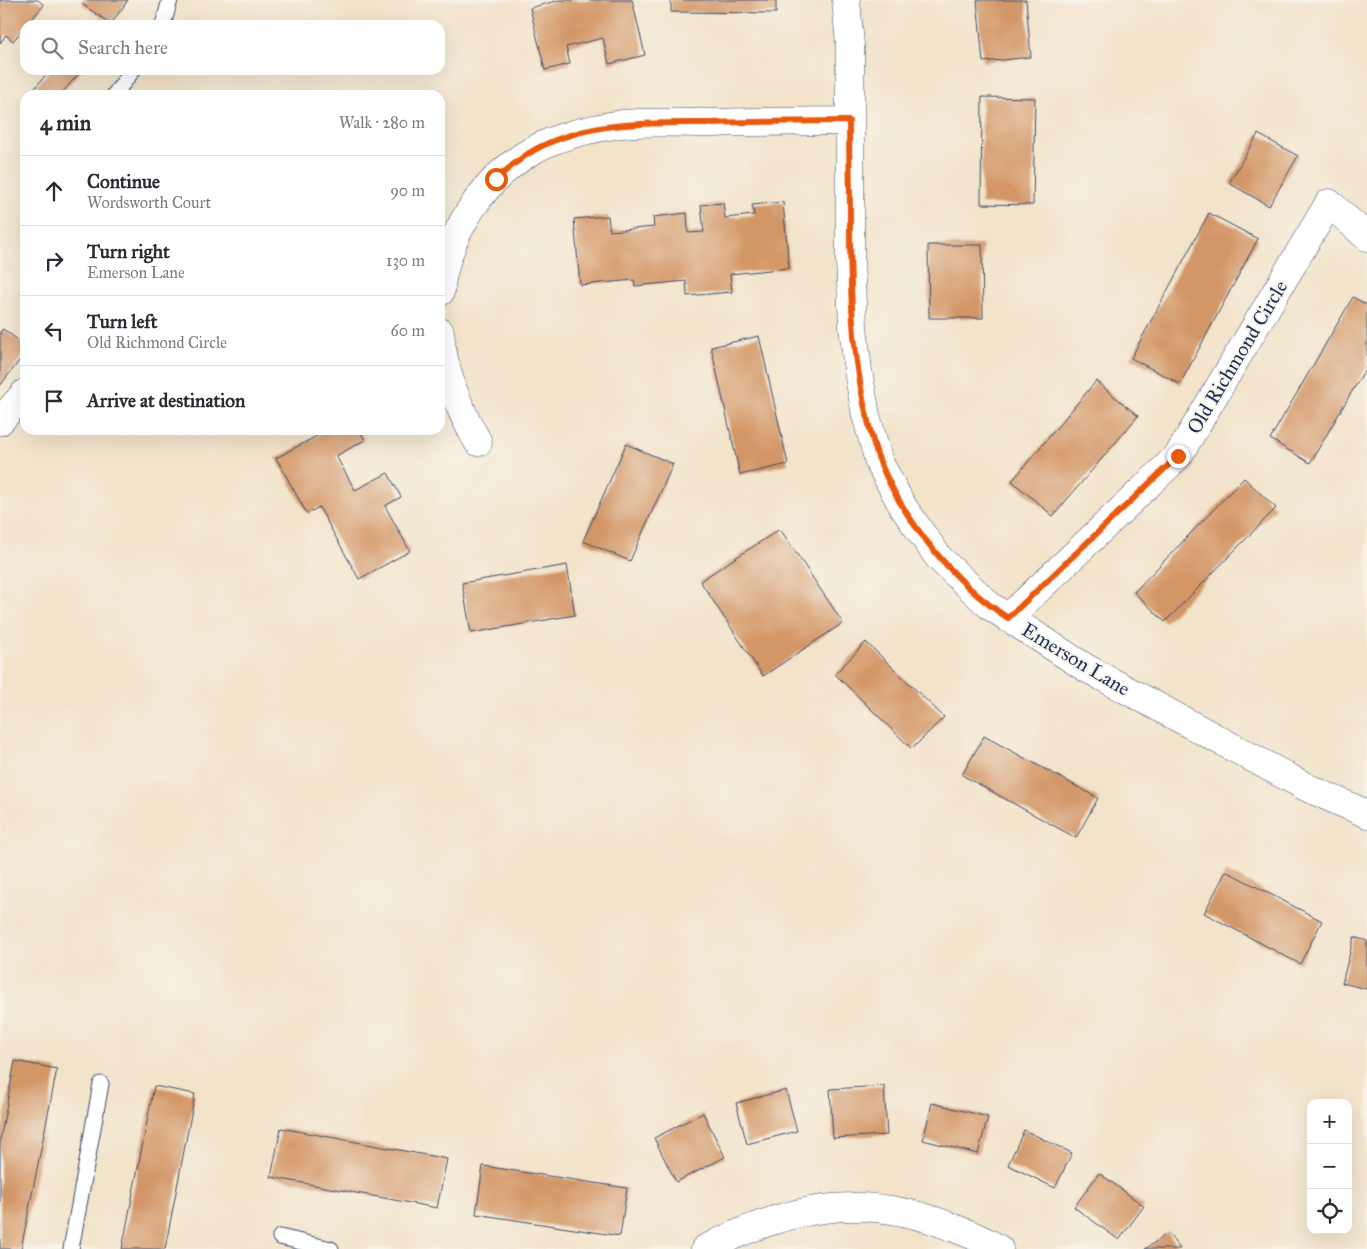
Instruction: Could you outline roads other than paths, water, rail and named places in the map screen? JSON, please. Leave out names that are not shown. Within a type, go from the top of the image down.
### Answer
[{"type":"street","name":"Emerson Lane","points":[[846,0],[850,45],[850,260],[853,326],[860,389],[880,462],[903,507],[939,558],[990,606],[1008,618],[1086,668],[1308,788],[1367,814]]},
{"type":"street","points":[[445,267],[454,240],[472,208],[496,179],[518,160],[553,141],[604,127],[640,123],[849,121]]},
{"type":"street","name":"Old Richmond Circle","points":[[1008,618],[1178,456],[1329,203],[1367,237]]},
{"type":"street","points":[[445,361],[461,410],[478,442]]},
{"type":"street","points":[[0,421],[20,399]]},
{"type":"street","points":[[705,1249],[744,1230],[778,1218],[806,1211],[842,1207],[880,1208],[921,1216],[977,1237],[999,1249]]},
{"type":"lane","points":[[164,20],[170,0]]},
{"type":"lane","points":[[118,90],[129,75]]},
{"type":"lane","points":[[70,1249],[101,1084]]},
{"type":"lane","points":[[280,1237],[332,1249]]}]
